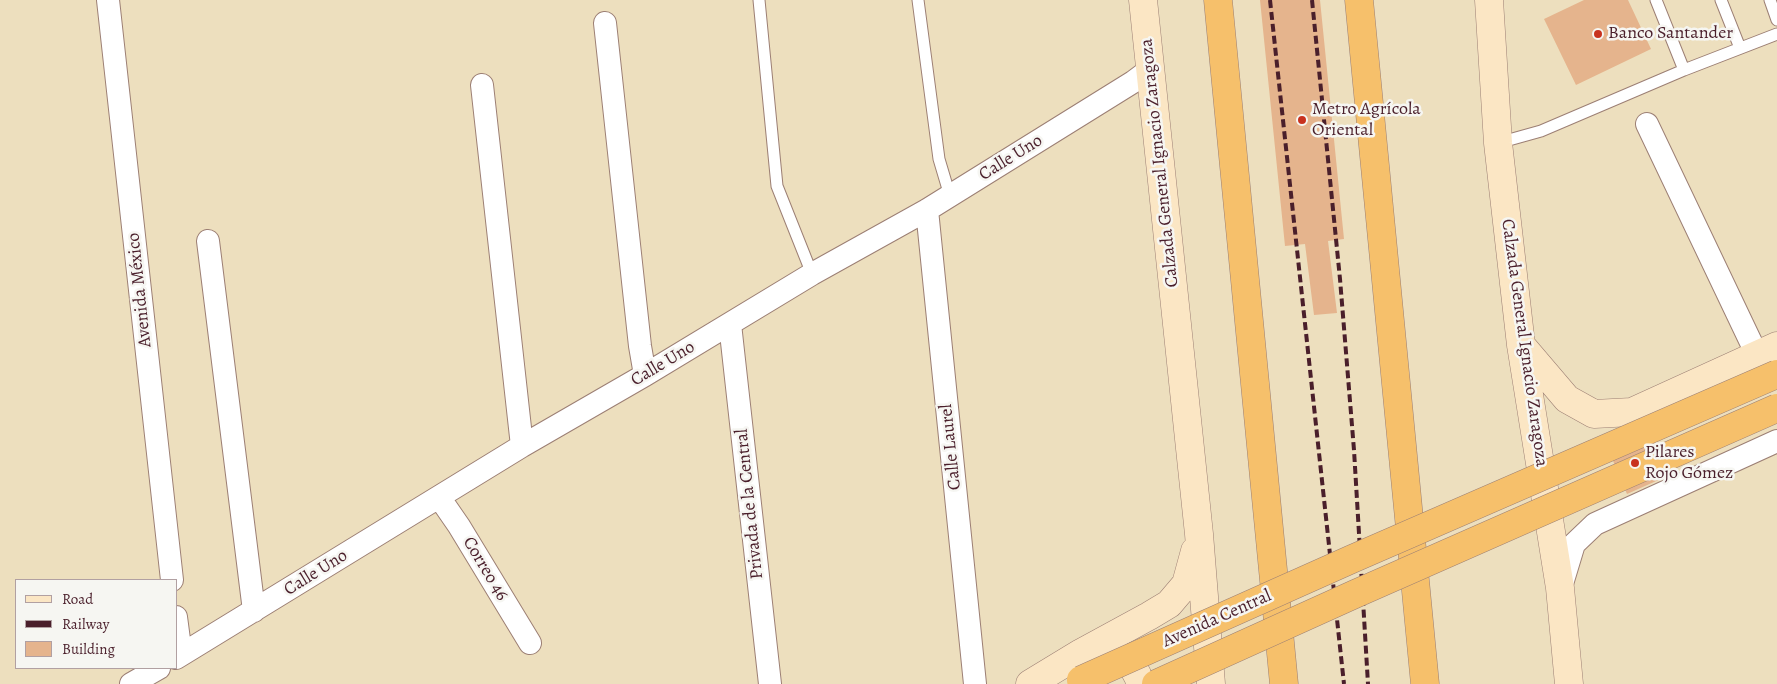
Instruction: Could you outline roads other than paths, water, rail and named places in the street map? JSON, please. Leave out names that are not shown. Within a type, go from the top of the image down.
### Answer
[{"type":"main road","name":"Calzada General Ignacio Zaragoza","points":[[1143,0],[1199,534],[1211,684]]},
{"type":"main road","points":[[1218,0],[1284,684]]},
{"type":"main road","points":[[1360,0],[1426,684]]},
{"type":"main road","name":"Calzada General Ignacio Zaragoza","points":[[1489,0],[1498,143],[1521,345],[1560,588],[1569,684]]},
{"type":"main road","points":[[1521,345],[1567,399],[1594,414],[1632,412],[1767,350]]},
{"type":"main road","name":"Avenida Central","points":[[1081,680],[1352,559],[1777,374]]},
{"type":"main road","name":"Avenida Central","points":[[1156,684],[1777,408]]},
{"type":"main road","name":"Avenida Central","points":[[1030,684],[1169,604],[1186,584],[1194,560],[1199,534]]},
{"type":"main road","points":[[1081,653],[1099,651],[1112,653],[1124,658],[1133,667],[1142,684]]},
{"type":"street","name":"Avenida México","points":[[108,0],[172,579]]},
{"type":"street","points":[[606,23],[640,346],[645,375]]},
{"type":"street","name":"Calle Uno","points":[[178,657],[522,446],[645,375],[812,274],[927,210],[1133,82],[1149,70]]},
{"type":"street","points":[[482,86],[522,446]]},
{"type":"street","points":[[1648,124],[1767,350]]},
{"type":"street","name":"Calle Laurel","points":[[927,210],[976,684]]},
{"type":"street","points":[[208,241],[254,611]]},
{"type":"street","name":"Privada de la Central","points":[[730,324],[770,684]]},
{"type":"street","points":[[1560,588],[1574,544],[1595,524],[1777,441]]},
{"type":"street","name":"Correo 46","points":[[439,497],[459,526],[530,643]]},
{"type":"street","points":[[131,684],[157,669]]},
{"type":"lane","points":[[771,0],[759,1],[777,186],[812,274]]},
{"type":"lane","points":[[918,0],[939,159],[950,196]]},
{"type":"lane","points":[[1656,0],[1684,70]]},
{"type":"lane","points":[[1720,0],[1740,48]]},
{"type":"lane","points":[[1770,0],[1777,20]]},
{"type":"lane","points":[[1498,143],[1541,131],[1684,70],[1777,34]]},
{"type":"railway","points":[[1270,0],[1344,684]]},
{"type":"railway","points":[[1312,0],[1340,279],[1354,450],[1368,684]]},
{"type":"place","name":"Banco Santander","points":[[1598,34]]},
{"type":"place","name":"Metro Agrícola Oriental","points":[[1302,120]]},
{"type":"place","name":"Pilares Rojo Gómez","points":[[1635,463]]}]
